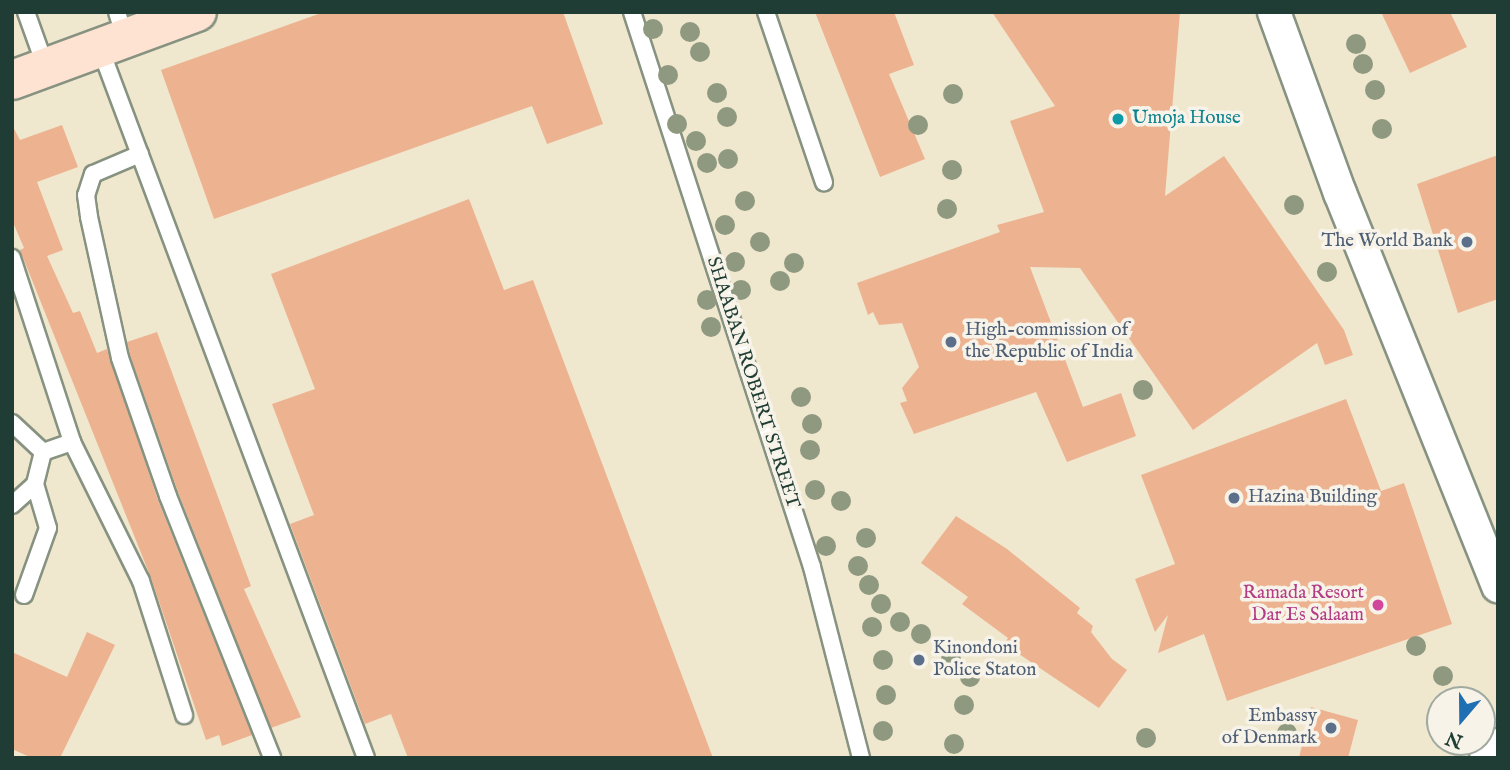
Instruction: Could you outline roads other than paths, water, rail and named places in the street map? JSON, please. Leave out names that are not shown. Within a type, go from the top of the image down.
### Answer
[{"type":"street","points":[[1274,12],[1340,193],[1498,587]]},
{"type":"street","points":[[29,74],[114,33],[191,13]]},
{"type":"street","points":[[1486,758],[1498,745]]},
{"type":"lane","points":[[26,12],[29,74]]},
{"type":"lane","name":"SHAABAN ROBERT STREET","points":[[632,12],[812,567],[861,758]]},
{"type":"lane","points":[[766,12],[824,182]]},
{"type":"lane","points":[[114,33],[140,154],[366,758]]},
{"type":"lane","points":[[140,154],[93,174],[86,195],[94,243],[128,383],[272,758]]},
{"type":"lane","points":[[12,258],[72,442],[141,582],[184,715]]},
{"type":"lane","points":[[12,423],[43,452]]},
{"type":"lane","points":[[43,452],[72,442]]},
{"type":"lane","points":[[24,595],[47,528],[36,484],[43,452]]},
{"type":"lane","points":[[12,505],[36,484]]},
{"type":"place","name":"Umoja House","points":[[1118,119]]},
{"type":"place","name":"The World Bank","points":[[1467,242]]},
{"type":"place","name":"High-commission of the Republic of India","points":[[951,342]]},
{"type":"place","name":"Hazina Building","points":[[1234,498]]},
{"type":"place","name":"Ramada Resort Dar Es Salaam","points":[[1378,605]]},
{"type":"place","name":"Kinondoni Police Staton","points":[[919,660]]},
{"type":"place","name":"Embassy of Denmark","points":[[1331,728]]}]
